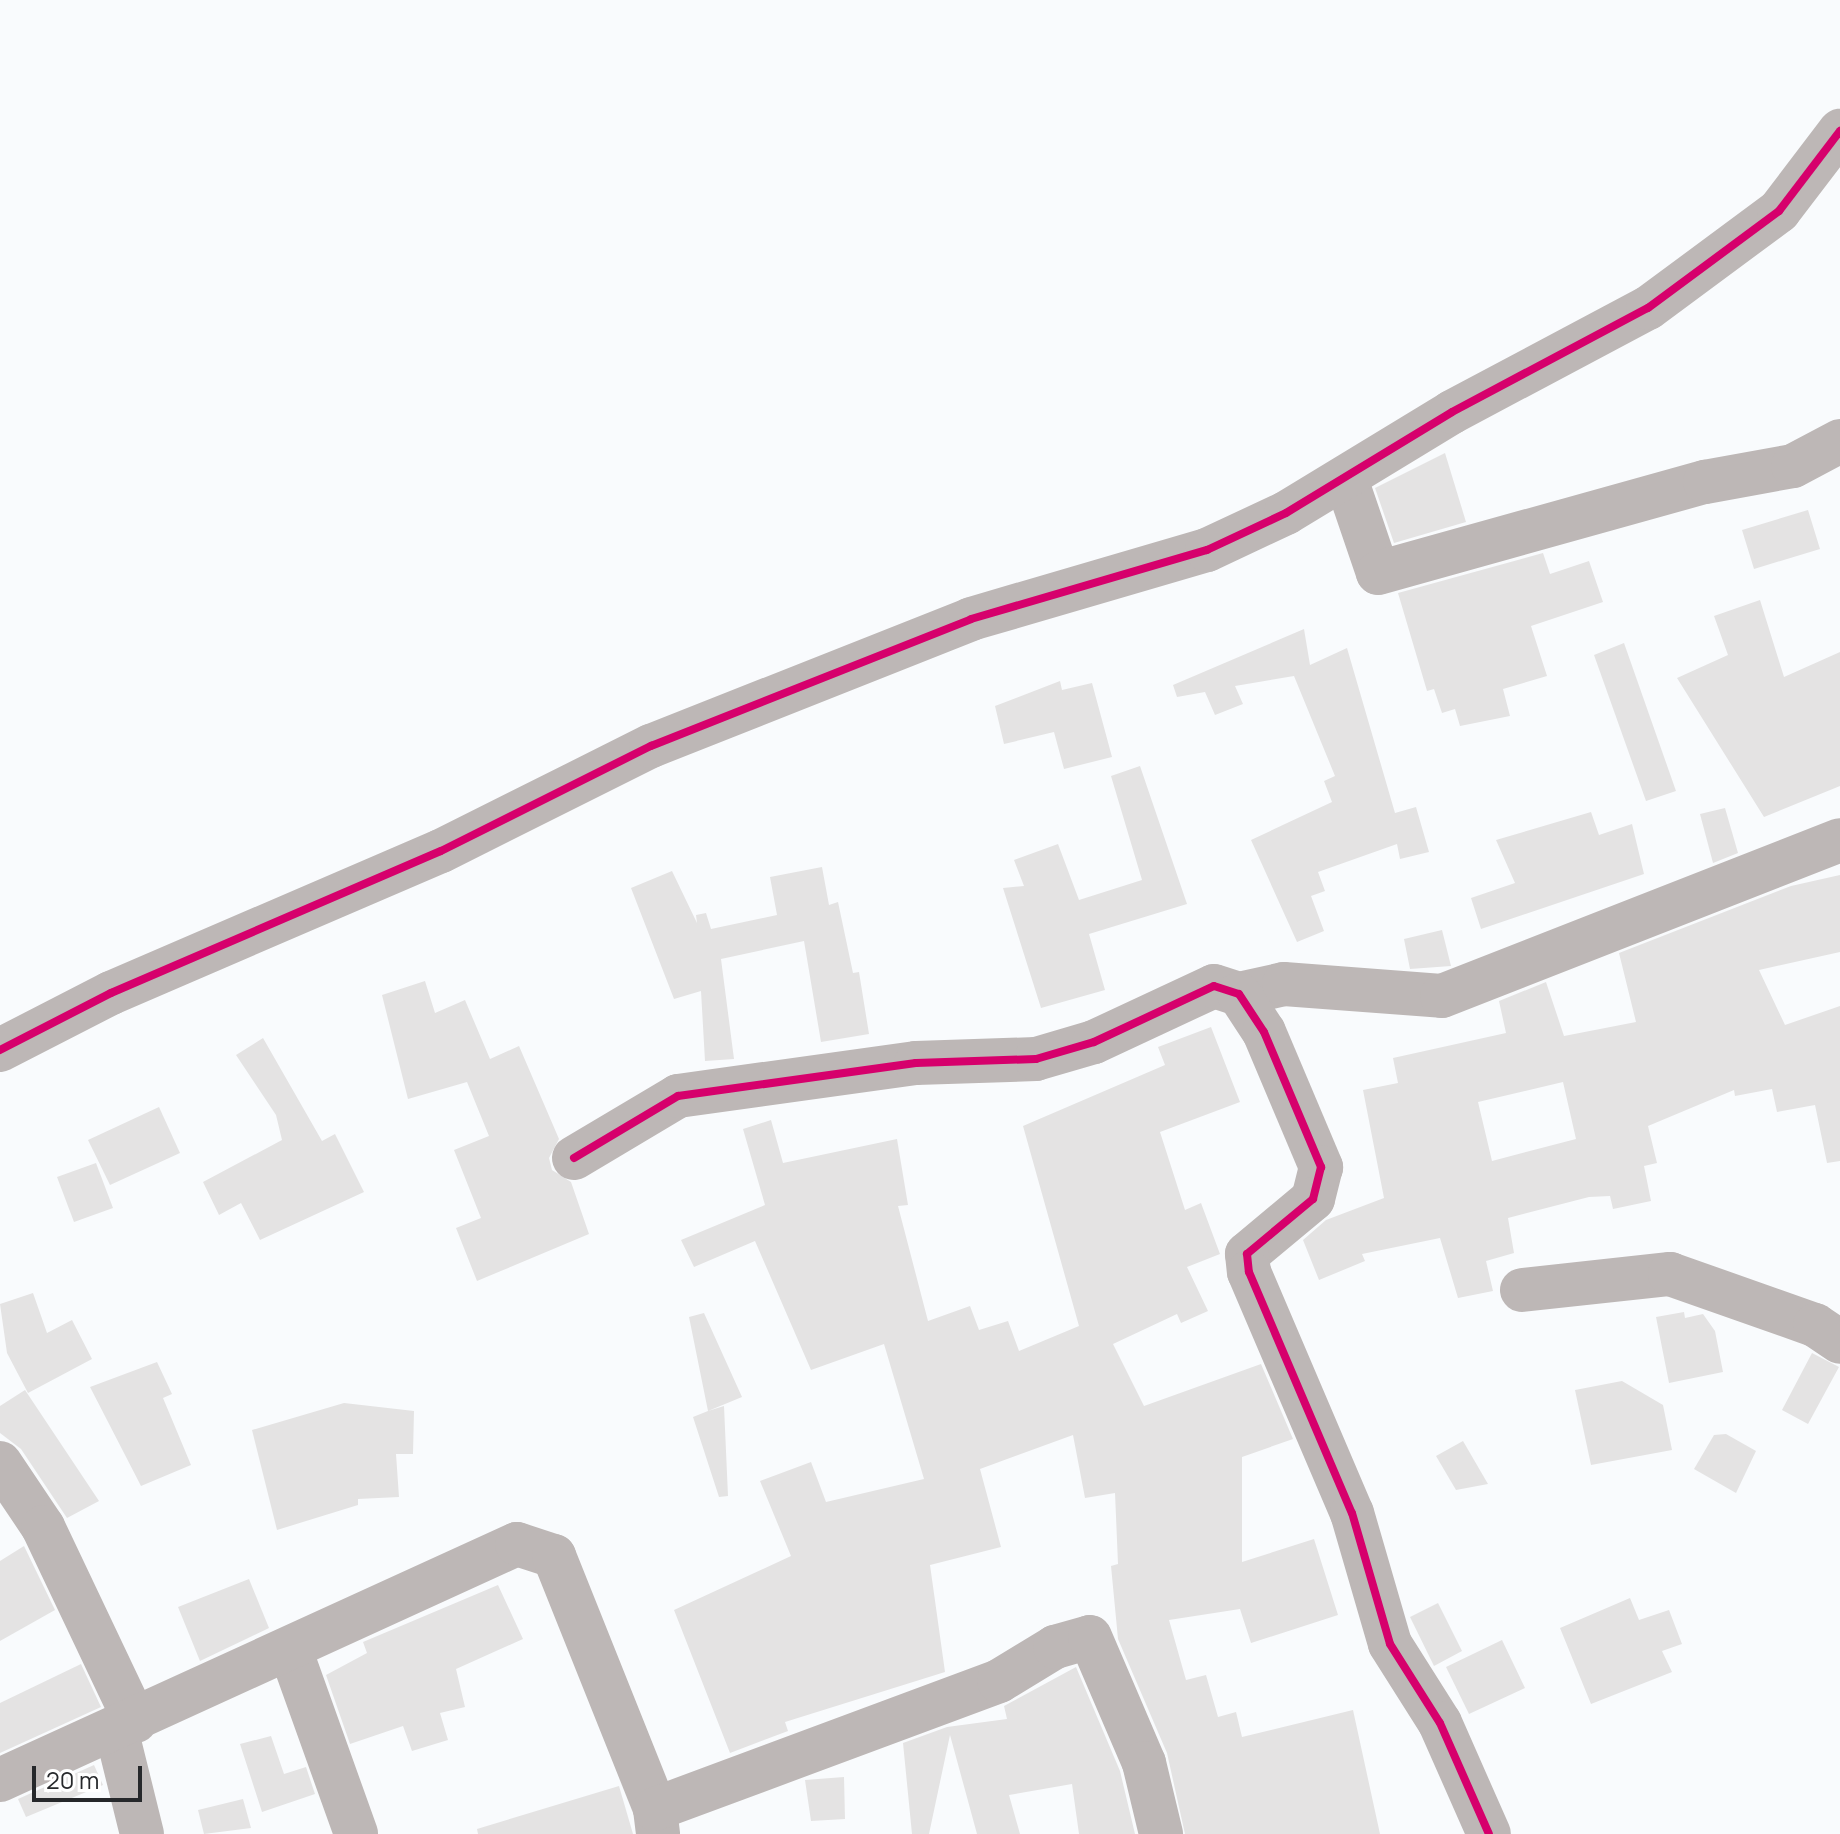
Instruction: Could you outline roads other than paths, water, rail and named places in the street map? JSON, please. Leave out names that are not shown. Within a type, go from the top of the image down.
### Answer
[{"type":"street","points":[[0,1050],[111,993],[441,851],[651,746],[971,619],[1207,550],[1346,479],[1452,412],[1648,308],[1779,211],[1840,131]]},
{"type":"street","points":[[1346,479],[1378,573],[1705,482],[1793,466],[1840,441]]},
{"type":"street","points":[[574,1158],[678,1096],[916,1063],[1036,1059],[1094,1042],[1214,986],[1239,994],[1284,984],[1442,996],[1840,840]]},
{"type":"street","points":[[1239,994],[1264,1032],[1321,1167],[1313,1199],[1247,1254],[1249,1272],[1352,1513],[1390,1644],[1440,1723],[1489,1834]]},
{"type":"street","points":[[1522,1290],[1670,1274],[1815,1325],[1840,1342]]},
{"type":"street","points":[[0,1463],[43,1527],[126,1725],[142,1834]]},
{"type":"street","points":[[0,1780],[291,1652],[517,1544],[538,1546],[554,1556],[657,1822],[999,1681],[1055,1647],[1090,1637],[1144,1763],[1161,1834]]},
{"type":"street","points":[[291,1652],[356,1834]]}]
